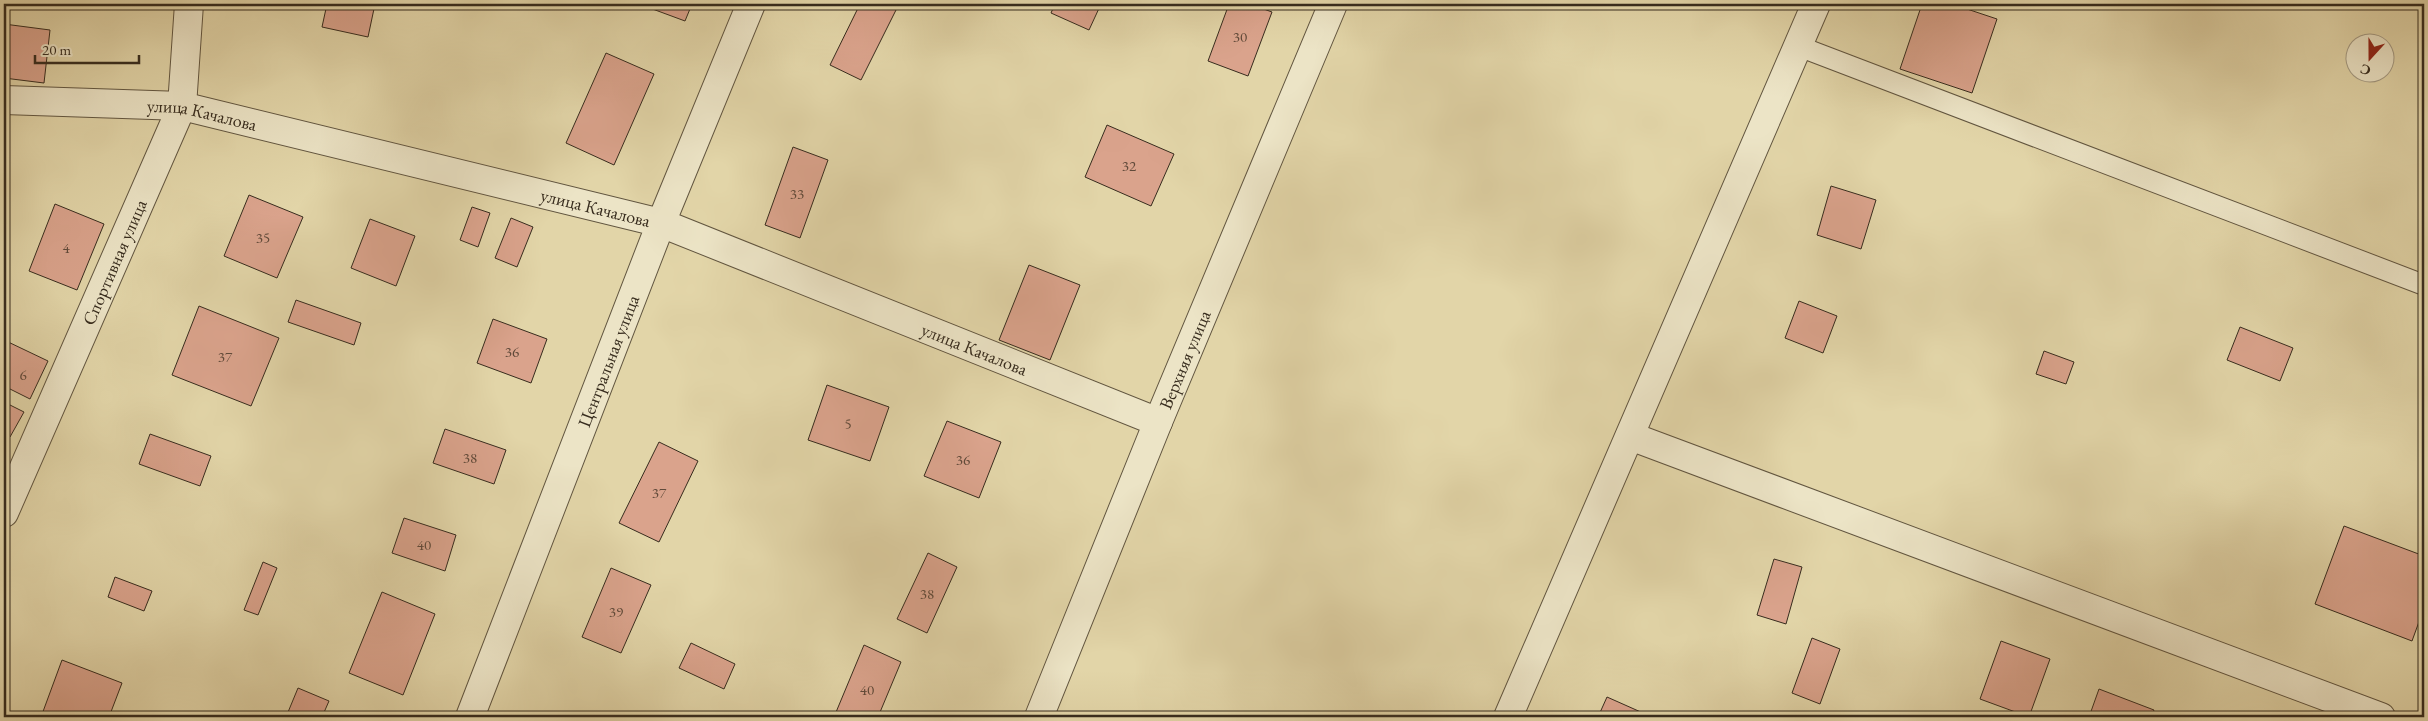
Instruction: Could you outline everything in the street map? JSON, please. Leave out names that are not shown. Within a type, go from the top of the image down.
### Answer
[{"type":"street","name":"Спортивная улица","points":[[4,513],[182,106],[189,4]]},
{"type":"street","name":"Центральная улица","points":[[470,717],[661,223],[750,4]]},
{"type":"street","name":"Верхняя улица","points":[[1040,717],[1158,422],[1333,4]]},
{"type":"street","points":[[1508,717],[1816,4]]},
{"type":"street","name":"улица Качалова","points":[[4,100],[182,106],[661,223],[1158,422]]},
{"type":"street","points":[[1630,436],[2381,717]]},
{"type":"lane","points":[[1798,46],[2424,285]]},
{"type":"building","points":[[327,4],[375,4],[368,37],[322,27]]},
{"type":"building","points":[[639,4],[692,4],[685,21]]},
{"type":"building","points":[[860,4],[899,4],[861,80],[830,65]]},
{"type":"building","points":[[1055,4],[1101,4],[1089,30],[1051,13]]},
{"type":"building","points":[[1229,4],[1250,4],[1272,12],[1248,76],[1208,61]]},
{"type":"building","points":[[1922,4],[1952,4],[1997,19],[1972,93],[1900,69]]},
{"type":"building","points":[[4,24],[50,30],[44,83],[4,78]]},
{"type":"building","points":[[606,53],[654,74],[614,165],[566,143]]},
{"type":"building","points":[[1107,125],[1174,154],[1151,206],[1085,177]]},
{"type":"building","points":[[793,147],[828,160],[800,238],[765,225]]},
{"type":"building","points":[[1831,186],[1876,200],[1861,249],[1817,235]]},
{"type":"building","points":[[249,195],[303,217],[277,278],[224,256]]},
{"type":"building","points":[[55,204],[104,224],[77,290],[29,271]]},
{"type":"building","points":[[472,207],[490,213],[478,247],[460,240]]},
{"type":"building","points":[[511,218],[533,227],[517,267],[495,258]]},
{"type":"building","points":[[370,219],[415,236],[396,286],[351,268]]},
{"type":"building","points":[[1029,265],[1080,285],[1050,360],[999,340]]},
{"type":"building","points":[[296,300],[361,323],[354,345],[288,322]]},
{"type":"building","points":[[1799,301],[1837,316],[1823,353],[1785,338]]},
{"type":"building","points":[[199,306],[279,338],[251,406],[172,375]]},
{"type":"building","points":[[493,319],[547,339],[531,383],[477,363]]},
{"type":"building","points":[[2240,327],[2293,348],[2280,381],[2227,360]]},
{"type":"building","points":[[4,340],[48,361],[30,399],[4,386]]},
{"type":"building","points":[[2044,351],[2074,362],[2066,384],[2036,374]]},
{"type":"building","points":[[827,385],[889,407],[870,461],[808,440]]},
{"type":"building","points":[[4,402],[24,412],[10,437],[4,434]]},
{"type":"building","points":[[947,421],[1001,442],[979,498],[924,476]]},
{"type":"building","points":[[445,429],[506,450],[494,484],[433,463]]},
{"type":"building","points":[[150,434],[211,456],[200,486],[139,464]]},
{"type":"building","points":[[659,442],[698,461],[659,542],[619,523]]},
{"type":"building","points":[[404,518],[456,535],[445,571],[392,553]]},
{"type":"building","points":[[2344,526],[2424,556],[2424,608],[2412,641],[2315,604]]},
{"type":"building","points":[[928,553],[957,567],[927,633],[897,619]]},
{"type":"building","points":[[1774,559],[1802,567],[1786,624],[1757,615]]},
{"type":"building","points":[[263,562],[277,568],[258,615],[244,610]]},
{"type":"building","points":[[611,568],[651,585],[621,653],[582,637]]},
{"type":"building","points":[[115,577],[152,591],[144,611],[108,597]]},
{"type":"building","points":[[382,592],[435,614],[403,695],[349,673]]},
{"type":"building","points":[[1812,638],[1840,649],[1820,704],[1792,693]]},
{"type":"building","points":[[2001,641],[2050,659],[2029,717],[1980,699]]},
{"type":"building","points":[[691,643],[735,664],[724,689],[679,668]]},
{"type":"building","points":[[864,645],[901,662],[878,717],[834,717]]},
{"type":"building","points":[[62,660],[122,683],[109,717],[41,717]]},
{"type":"building","points":[[298,688],[329,701],[322,717],[286,717]]},
{"type":"building","points":[[2099,689],[2154,710],[2151,717],[2089,717]]},
{"type":"building","points":[[1607,697],[1652,717],[1598,717]]}]
